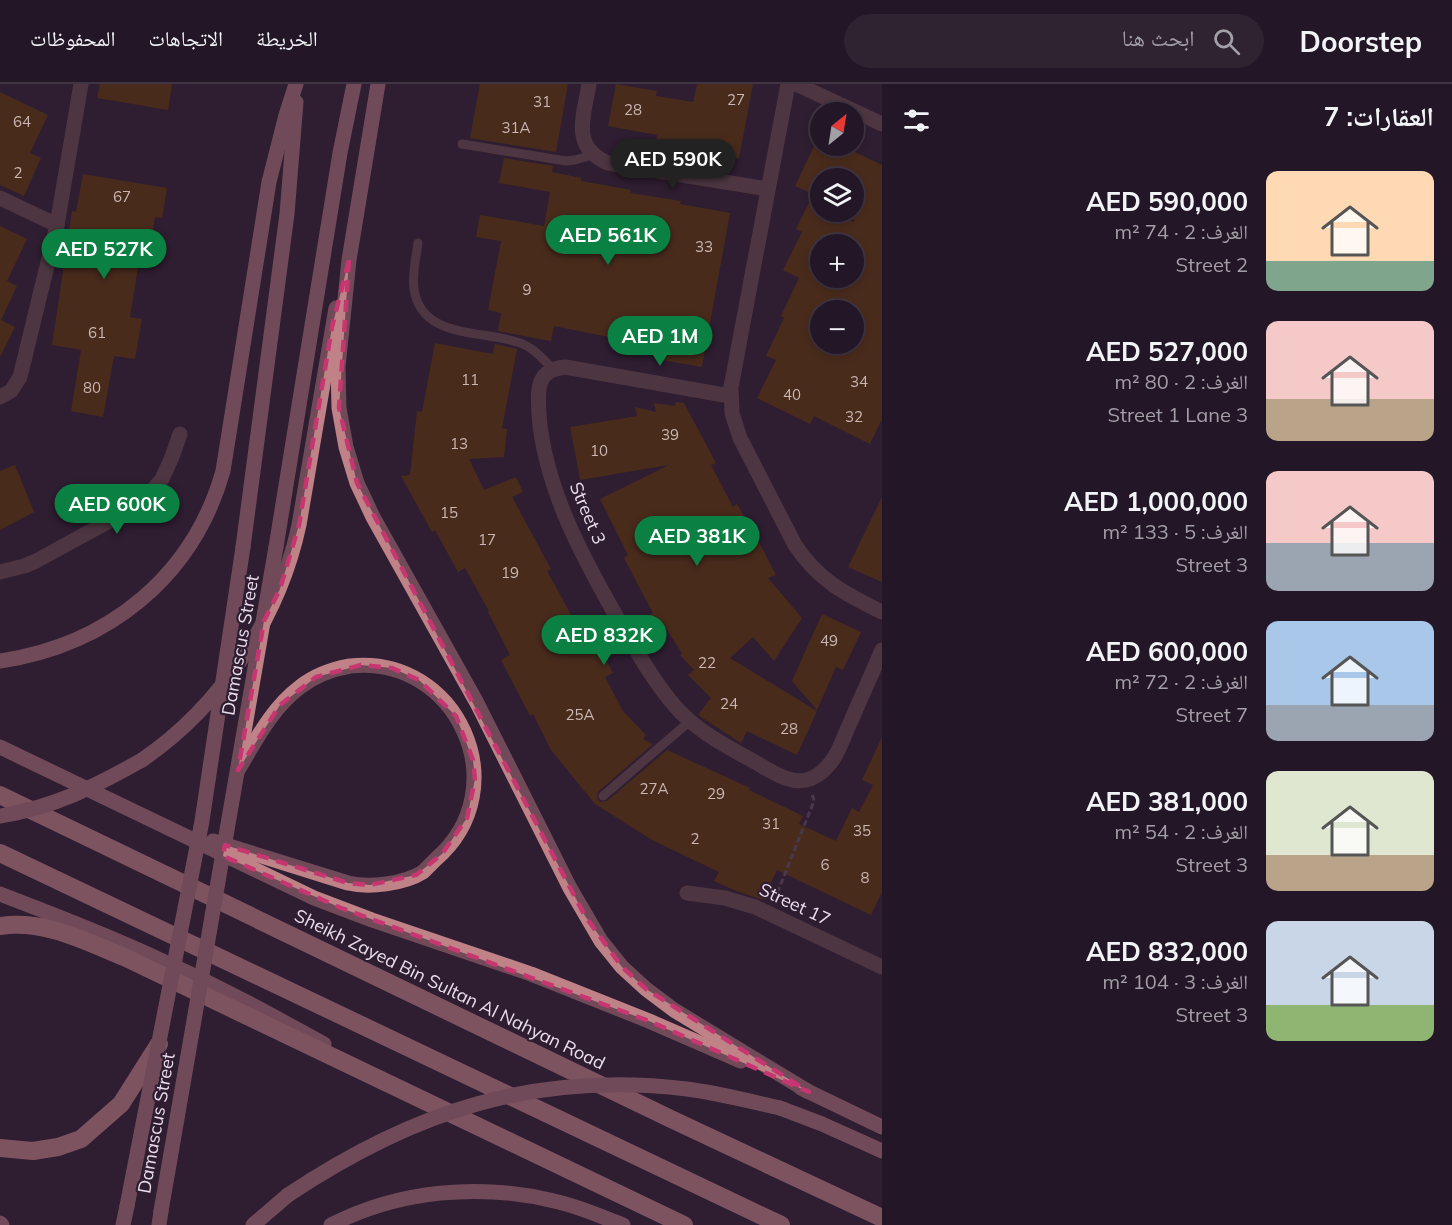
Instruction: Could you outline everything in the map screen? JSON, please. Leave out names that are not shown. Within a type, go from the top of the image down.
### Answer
[{"type":"highway","name":"Sheikh Zayed Bin Sultan Al Nahyan Road","points":[[0,795],[671,1119],[882,1218]]},
{"type":"highway","points":[[0,853],[781,1225]]},
{"type":"highway","points":[[0,926],[23,925],[48,928],[124,957],[684,1225]]},
{"type":"highway","points":[[0,1148],[33,1151],[58,1147],[81,1139],[121,1104],[159,1044]]},
{"type":"main road","name":"Damascus Street","points":[[123,1225],[202,821],[243,547],[287,214],[297,84]]},
{"type":"main road","points":[[0,661],[28,656],[69,643],[90,634],[130,609],[166,576],[182,556],[208,514],[223,471],[269,182],[285,115],[297,84]]},
{"type":"main road","name":"Damascus Street","points":[[160,1218],[276,547],[340,153],[354,84]]},
{"type":"main road","points":[[378,84],[349,260],[338,367],[339,408],[346,447],[357,483],[373,517],[477,703],[580,907],[601,940],[622,967],[646,989],[703,1029],[809,1092]]},
{"type":"main road","points":[[0,816],[35,809],[92,789],[142,760],[180,730],[210,699],[237,665],[280,589],[294,548],[332,327],[349,260]]},
{"type":"main road","points":[[153,822],[357,885],[385,884],[416,875],[449,848],[467,818],[475,779],[473,760],[464,729],[434,691],[419,680],[392,668],[361,665],[345,667],[316,677],[303,685],[280,705],[238,770]]},
{"type":"main road","points":[[0,747],[314,898],[490,959],[597,1000],[659,1025],[882,1127]]},
{"type":"main road","points":[[0,894],[86,927],[170,964],[323,1043],[412,1096]]},
{"type":"main road","points":[[253,1225],[288,1195],[349,1156],[409,1127],[466,1106],[530,1091],[594,1084],[658,1086],[728,1096],[780,1108],[882,1151]]},
{"type":"main road","points":[[331,1225],[355,1214],[411,1197],[476,1191],[510,1192],[554,1201],[584,1209],[623,1225]]},
{"type":"street","points":[[0,397],[11,391],[20,377],[57,225],[81,84]]},
{"type":"street","points":[[589,84],[582,129],[585,143],[592,155],[608,163],[768,189]]},
{"type":"street","points":[[788,84],[730,396],[734,422],[795,545],[804,558],[829,583],[882,612]]},
{"type":"street","points":[[796,84],[882,124]]},
{"type":"street","points":[[0,198],[57,225]]},
{"type":"street","points":[[553,369],[574,368],[730,396]]},
{"type":"street","name":"Street 3","points":[[553,369],[541,380],[538,401],[544,444],[563,510],[602,592],[646,668],[674,705],[690,721],[720,743],[782,777],[794,781],[809,779]]},
{"type":"street","points":[[0,572],[36,561],[135,507],[162,479],[180,434]]},
{"type":"street","points":[[809,779],[819,774],[833,759],[882,650]]},
{"type":"street","name":"Street 17","points":[[687,893],[725,898],[770,913],[882,967]]},
{"type":"lane","points":[[462,144],[566,161],[592,155]]},
{"type":"lane","points":[[418,243],[414,289],[417,300],[430,319],[440,326],[451,329],[517,342],[533,350],[553,369]]},
{"type":"lane","points":[[603,796],[690,721]]},
{"type":"path","points":[[770,913],[814,801],[809,779]]},
{"type":"highlighted area","points":[[349,260],[339,408],[357,483],[585,916],[622,967],[646,989],[809,1092],[649,1021],[341,908],[223,856],[225,845],[348,883],[370,885],[416,875],[442,854],[467,818],[475,779],[473,760],[456,716],[419,680],[392,668],[361,665],[316,677],[280,705],[238,770],[264,621],[280,589],[299,525],[332,327]]},
{"type":"building","points":[[100,84],[172,84],[168,110],[97,98]]},
{"type":"building","points":[[480,84],[568,84],[556,152],[470,138]]},
{"type":"building","points":[[616,84],[657,91],[656,96],[693,102],[697,84],[753,84],[739,158],[655,144],[657,135],[608,126]]},
{"type":"building","points":[[0,92],[48,115],[30,153],[41,158],[24,196],[0,185]]},
{"type":"building","points":[[810,154],[863,156],[882,165],[882,419],[870,444],[814,416],[810,424],[757,398],[776,360],[766,356],[799,278],[783,270],[802,232],[796,229],[810,200],[810,222],[864,222],[864,168],[810,168],[810,193],[795,186]]},
{"type":"building","points":[[504,158],[553,166],[552,172],[581,178],[581,181],[631,190],[630,193],[681,201],[680,204],[730,213],[702,367],[662,360],[663,354],[613,344],[614,338],[554,326],[551,341],[498,331],[501,313],[488,310],[501,241],[476,237],[480,215],[544,226],[550,192],[499,183]]},
{"type":"building","points":[[83,174],[167,188],[162,218],[155,217],[149,257],[140,255],[130,317],[142,319],[135,359],[114,356],[103,417],[71,411],[81,350],[52,345],[72,211],[76,212]]},
{"type":"building","points":[[0,226],[27,239],[7,281],[17,286],[1,320],[15,327],[0,357]]},
{"type":"building","points":[[435,343],[493,354],[495,344],[517,349],[502,428],[507,429],[504,457],[469,459],[484,490],[516,477],[523,492],[512,497],[551,569],[547,571],[589,647],[606,638],[614,653],[605,658],[613,673],[605,677],[623,711],[646,735],[643,739],[653,744],[599,791],[598,800],[607,801],[667,750],[750,788],[749,790],[803,816],[799,824],[836,841],[852,808],[859,812],[873,785],[862,780],[882,737],[882,892],[871,915],[777,870],[763,900],[714,881],[719,872],[654,841],[595,804],[551,750],[533,714],[530,716],[501,660],[510,655],[489,611],[465,568],[458,572],[435,530],[432,532],[401,476],[410,475],[417,411],[422,412]]},
{"type":"building","points":[[676,402],[684,403],[716,463],[711,465],[733,507],[737,504],[745,518],[741,527],[752,546],[759,542],[776,575],[768,578],[802,618],[774,661],[753,637],[730,658],[817,711],[797,755],[747,731],[741,743],[698,715],[711,698],[688,675],[694,670],[680,655],[682,653],[663,624],[658,628],[650,615],[653,613],[624,558],[628,555],[600,499],[669,465],[580,480],[570,427],[637,416],[635,407],[656,412],[654,403],[675,406]]},
{"type":"building","points":[[15,465],[34,512],[0,530],[0,471]]},
{"type":"building","points":[[882,497],[882,582],[848,567]]},
{"type":"building","points":[[822,614],[861,632],[843,670],[836,667],[817,710],[792,681]]}]
